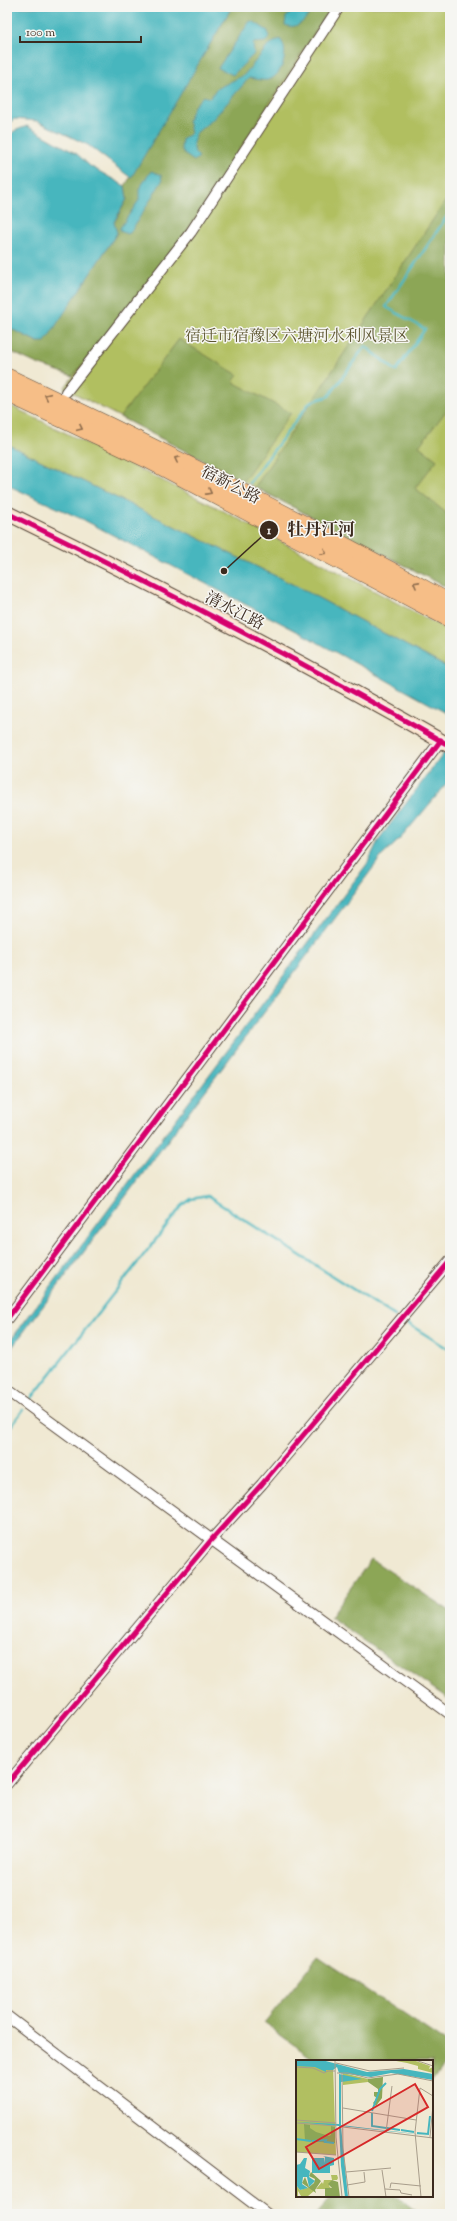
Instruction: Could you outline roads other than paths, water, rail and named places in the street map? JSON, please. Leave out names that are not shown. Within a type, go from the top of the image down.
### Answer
[{"type":"highway","name":"宿新公路","points":[[7,377],[129,435],[338,541],[450,603]]},
{"type":"highway","name":"宿新公路","points":[[7,393],[149,460],[450,619]]},
{"type":"street","points":[[66,392],[191,232],[339,7]]},
{"type":"street","name":"清水江路","points":[[7,512],[252,636],[348,687],[445,743]]},
{"type":"street","points":[[7,1319],[445,743]]},
{"type":"street","points":[[7,1784],[212,1539],[262,1484],[450,1261]]},
{"type":"street","points":[[7,1390],[450,1714]]},
{"type":"street","points":[[7,2016],[267,2214]]},
{"type":"water","points":[[7,7],[232,7],[131,178],[88,145],[37,121],[14,119],[7,126]]},
{"type":"water","points":[[298,7],[315,7],[306,19],[299,25],[285,25],[286,17]]},
{"type":"water","points":[[250,21],[268,31],[269,39],[265,42],[253,43],[254,54],[233,75],[218,68]]},
{"type":"water","points":[[280,39],[283,44],[285,56],[278,73],[273,78],[268,80],[249,78],[214,118],[195,134],[193,144],[195,153],[199,157],[194,161],[184,154],[181,148],[182,139],[191,133],[188,120],[194,106],[203,96],[210,98],[216,89],[244,75],[269,45]]},
{"type":"water","points":[[27,126],[77,154],[90,166],[125,186],[127,199],[114,222],[117,233],[45,342],[38,342],[7,327],[7,138],[14,131]]},
{"type":"water","points":[[151,171],[161,175],[162,181],[130,233],[127,234],[120,231],[120,228],[139,200],[139,189]]},
{"type":"water","points":[[7,444],[300,588],[450,669],[450,715],[304,635],[84,520],[7,485]]},
{"type":"water","points":[[450,745],[450,780],[400,839],[382,856],[7,1354],[7,1345],[367,864],[379,839]]},
{"type":"waterway","points":[[249,483],[310,402],[329,396],[365,346],[396,371],[425,329],[386,307],[450,212]]},
{"type":"waterway","points":[[31,1399],[182,1206],[191,1199],[207,1196],[395,1316]]},
{"type":"waterway","points":[[407,1323],[450,1350]]},
{"type":"waterway","points":[[7,1431],[23,1410]]},
{"type":"place","name":"牡丹江河","points":[[224,571]]},
{"type":"park label","name":"宿迁市宿豫区六塘河水利风景区","points":[[297,337]]}]
